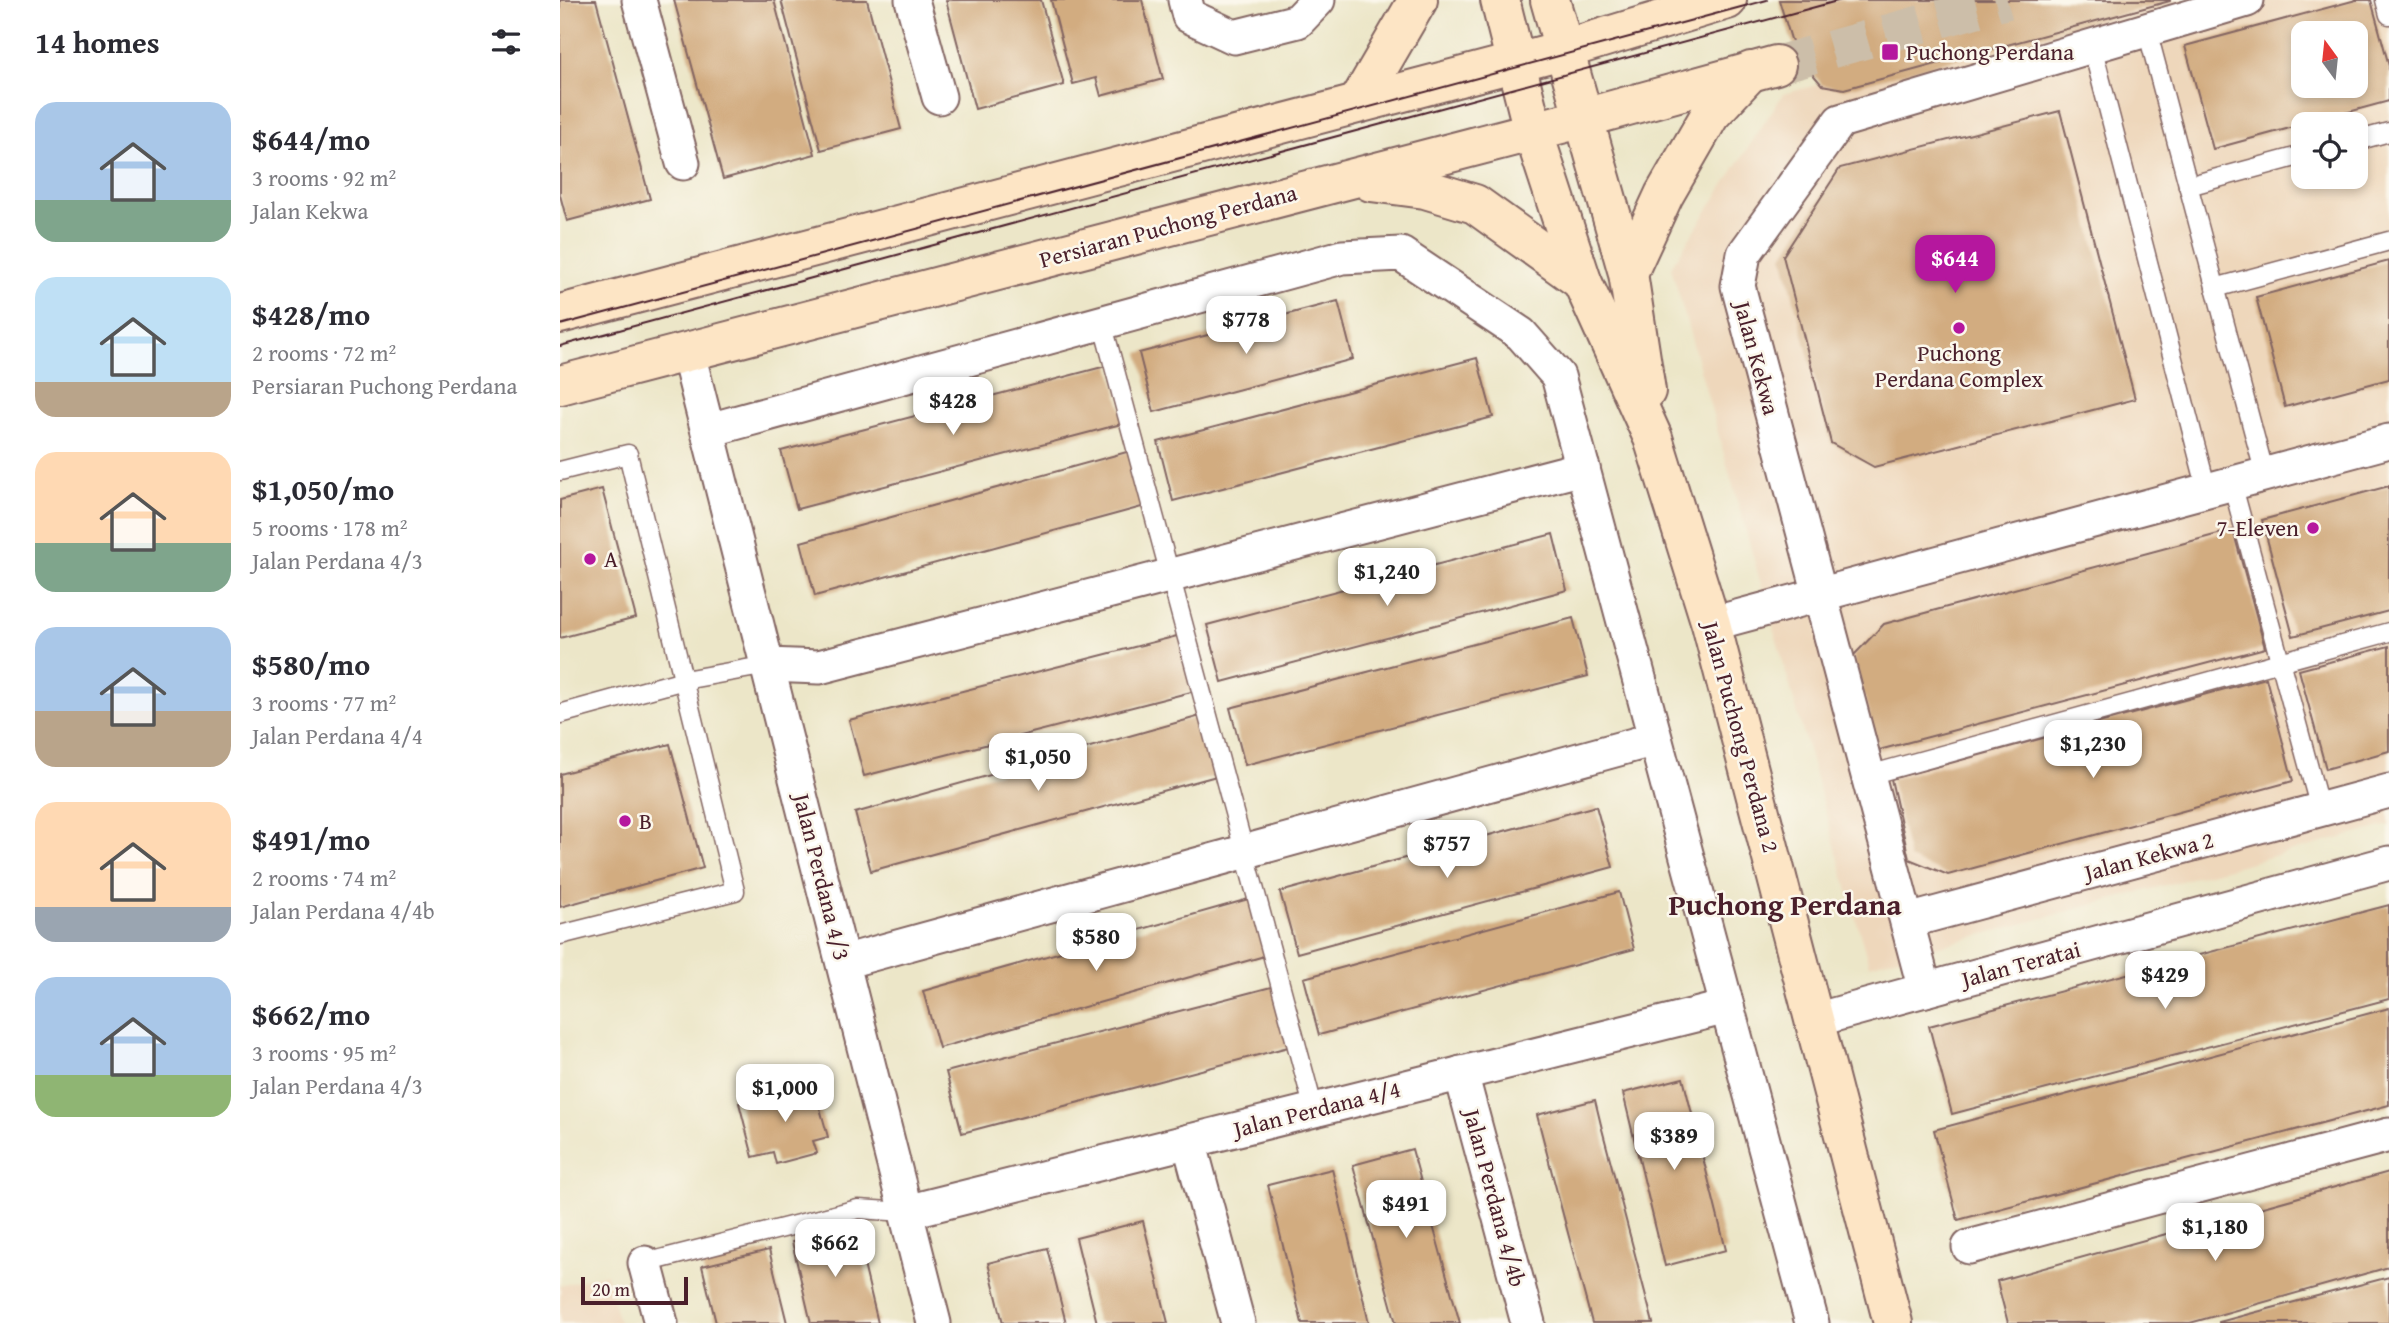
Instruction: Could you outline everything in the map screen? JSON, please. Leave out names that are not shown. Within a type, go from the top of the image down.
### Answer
[{"type":"main road","points":[[1359,103],[1418,0]]},
{"type":"main road","name":"Jalan Puchong Perdana 2","points":[[1500,0],[1533,131],[1582,281],[1653,438],[1711,624],[1893,1323]]},
{"type":"main road","name":"Jalan Puchong Perdana 2","points":[[1550,0],[1628,273],[1653,438]]},
{"type":"main road","points":[[560,314],[1566,49],[1700,3]]},
{"type":"main road","name":"Persiaran Puchong Perdana","points":[[560,385],[1584,118],[1764,68],[1710,115],[1664,195],[1628,273]]},
{"type":"main road","points":[[1348,179],[1425,189],[1475,204],[1582,281]]},
{"type":"street","points":[[639,0],[683,163]]},
{"type":"street","points":[[912,0],[939,97]]},
{"type":"street","points":[[1187,8],[1234,37],[1298,21],[1318,0]]},
{"type":"street","name":"Jalan Kekwa","points":[[1925,990],[1738,286],[1744,254],[1840,121],[2246,0]]},
{"type":"street","points":[[709,430],[1342,257],[1401,254],[1521,334],[1558,376],[1812,1323]]},
{"type":"street","name":"Jalan Perdana 4/3","points":[[688,353],[934,1323]]},
{"type":"street","points":[[1711,624],[2389,441]]},
{"type":"street","points":[[768,665],[819,667],[1583,468]]},
{"type":"street","points":[[843,961],[1655,739]]},
{"type":"street","name":"Jalan Kekwa 2","points":[[1908,921],[2389,791]]},
{"type":"street","name":"Jalan Teratai","points":[[1815,1020],[2389,863]]},
{"type":"street","name":"Jalan Perdana 4/4","points":[[906,1212],[1727,1007]]},
{"type":"street","name":"Jalan Perdana 4/4b","points":[[1461,1073],[1528,1323]]},
{"type":"street","points":[[1969,1247],[2389,1135]]},
{"type":"street","points":[[1189,1141],[1238,1323]]},
{"type":"street","points":[[645,1263],[661,1323]]},
{"type":"lane","points":[[2385,0],[2389,15]]},
{"type":"lane","points":[[2147,30],[2265,475]]},
{"type":"lane","points":[[2092,46],[2220,487],[2281,662],[2320,809]]},
{"type":"lane","points":[[2368,138],[2389,132]]},
{"type":"lane","points":[[2188,186],[2291,158]]},
{"type":"lane","points":[[2215,288],[2389,240]]},
{"type":"lane","points":[[1102,323],[1314,1110]]},
{"type":"lane","points":[[560,471],[628,454],[735,891],[560,934]]},
{"type":"lane","points":[[1868,775],[2389,632]]},
{"type":"lane","points":[[560,714],[684,680],[768,665]]},
{"type":"lane","points":[[645,1263],[858,1209],[906,1212]]},
{"type":"shaded area","points":[[2141,0],[2389,0],[2389,825],[1869,965],[1671,267],[1783,94]]},
{"type":"shaded area","points":[[606,1274],[619,1323],[560,1323],[560,1286]]},
{"type":"building","points":[[560,0],[596,0],[650,199],[567,221],[560,195]]},
{"type":"building","points":[[674,0],[774,0],[815,154],[723,179]]},
{"type":"building","points":[[781,0],[867,0],[901,129],[821,150]]},
{"type":"building","points":[[946,0],[1041,0],[1064,85],[975,109]]},
{"type":"building","points":[[1051,0],[1142,0],[1163,79],[1101,96],[1096,78],[1073,84]]},
{"type":"building","name":"Puchong Perdana","points":[[1779,0],[2170,1],[1844,89],[1822,85],[1805,65],[1791,39]]},
{"type":"building","points":[[2356,0],[2371,0],[2389,66],[2389,101],[2349,112],[2291,112],[2291,128],[2213,149],[2185,46]]},
{"type":"building","name":"Puchong Perdana Complex","points":[[2060,111],[2135,399],[1874,467],[1831,443],[1783,256],[1840,168]]},
{"type":"building","points":[[2389,261],[2389,379],[2285,407],[2256,297]]},
{"type":"building","points":[[1338,301],[1353,359],[1154,412],[1139,353]]},
{"type":"building","points":[[1477,358],[1493,417],[1173,501],[1158,442]]},
{"type":"building","points":[[1110,365],[1125,423],[797,509],[781,451]]},
{"type":"building","points":[[1134,450],[1149,505],[815,596],[801,542]]},
{"type":"building","points":[[2389,486],[2389,611],[2293,636],[2262,520]]},
{"type":"building","name":"A","points":[[602,489],[636,618],[560,638],[560,500]]},
{"type":"building","points":[[2233,530],[2265,648],[1879,750],[1853,656],[1884,624]]},
{"type":"building","points":[[1553,534],[1567,590],[1222,682],[1207,625]]},
{"type":"building","points":[[1573,618],[1588,676],[1245,765],[1230,708]]},
{"type":"building","points":[[1181,635],[1195,691],[864,776],[849,720]]},
{"type":"building","points":[[2389,646],[2389,751],[2326,769],[2299,670]]},
{"type":"building","points":[[2266,678],[2293,781],[1948,875],[1909,859],[1891,779]]},
{"type":"building","points":[[1204,715],[1220,775],[871,871],[855,813]]},
{"type":"building","name":"B","points":[[670,744],[703,868],[560,907],[560,774]]},
{"type":"building","points":[[1596,806],[1613,867],[1297,953],[1280,892]]},
{"type":"building","points":[[1619,892],[1634,949],[1319,1035],[1304,978]]},
{"type":"building","points":[[1252,898],[1268,955],[939,1048],[923,991]]},
{"type":"building","points":[[2389,905],[2389,999],[1952,1114],[1929,1026]]},
{"type":"building","points":[[1275,986],[1292,1046],[962,1133],[946,1072]]},
{"type":"building","points":[[2389,1008],[2389,1105],[1958,1220],[1934,1130]]},
{"type":"building","points":[[1683,1078],[1726,1250],[1665,1266],[1623,1093]]},
{"type":"building","points":[[813,1083],[828,1137],[813,1141],[817,1153],[776,1164],[773,1152],[753,1157],[739,1103]]},
{"type":"building","points":[[1595,1100],[1653,1323],[1592,1323],[1552,1173],[1537,1115]]},
{"type":"building","points":[[1412,1149],[1460,1323],[1396,1323],[1353,1165]]},
{"type":"building","points":[[1332,1169],[1369,1323],[1302,1323],[1268,1185]]},
{"type":"building","points":[[2389,1172],[2389,1267],[2190,1323],[2008,1323],[1997,1281]]},
{"type":"building","points":[[1143,1221],[1168,1323],[1097,1323],[1076,1238]]},
{"type":"building","points":[[855,1227],[878,1323],[811,1323],[792,1242]]},
{"type":"building","points":[[1047,1248],[1066,1323],[1003,1323],[988,1263]]},
{"type":"building","points":[[769,1250],[787,1323],[716,1323],[702,1266]]},
{"type":"building","points":[[2389,1277],[2389,1323],[2219,1323],[2219,1322]]},
{"type":"tunnel","points":[[1776,65],[2007,0]]},
{"type":"tram line","points":[[560,325],[1767,0]]},
{"type":"tram line","points":[[560,346],[1841,0]]},
{"type":"place","name":"Puchong Perdana","points":[[1890,52]]},
{"type":"place","name":"Puchong Perdana Complex","points":[[1959,328]]},
{"type":"place","name":"7-Eleven","points":[[2313,528]]},
{"type":"place","name":"A","points":[[590,559]]},
{"type":"place","name":"B","points":[[625,821]]},
{"type":"district","name":"Puchong Perdana","points":[[1785,905]]}]
